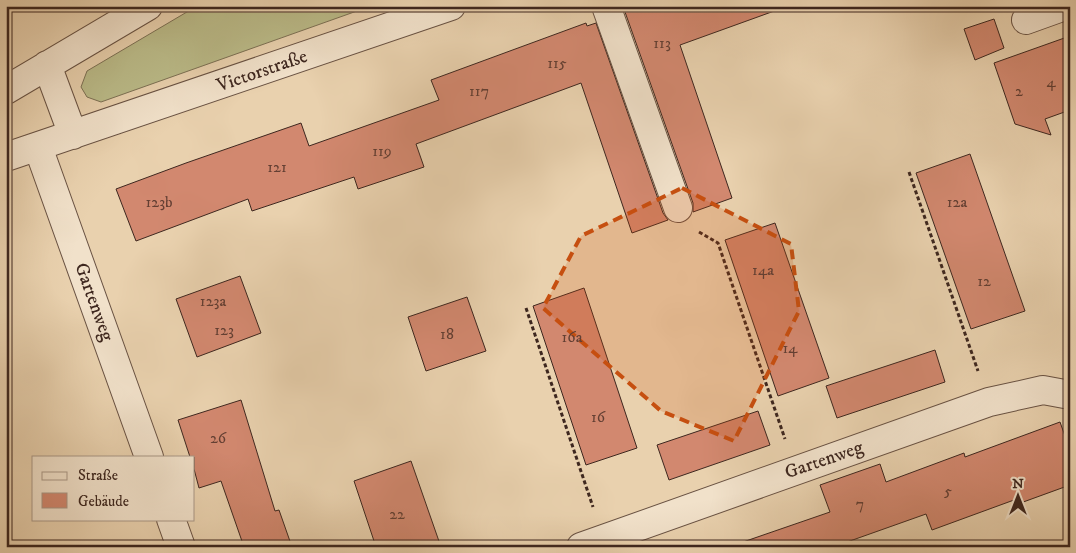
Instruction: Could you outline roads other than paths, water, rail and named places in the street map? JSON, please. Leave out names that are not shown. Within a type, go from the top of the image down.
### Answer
[{"type":"street","points":[[6,90],[47,64],[148,6]]},
{"type":"street","name":"Victorstraße","points":[[6,157],[451,6]]},
{"type":"street","points":[[606,6],[678,208]]},
{"type":"street","points":[[1026,20],[1065,6]]},
{"type":"street","points":[[47,64],[73,135]]},
{"type":"street","name":"Gartenweg","points":[[38,147],[148,456]]},
{"type":"street","name":"Gartenweg","points":[[592,543],[989,402],[1042,390],[1070,395]]},
{"type":"street","points":[[171,520],[180,547]]}]
